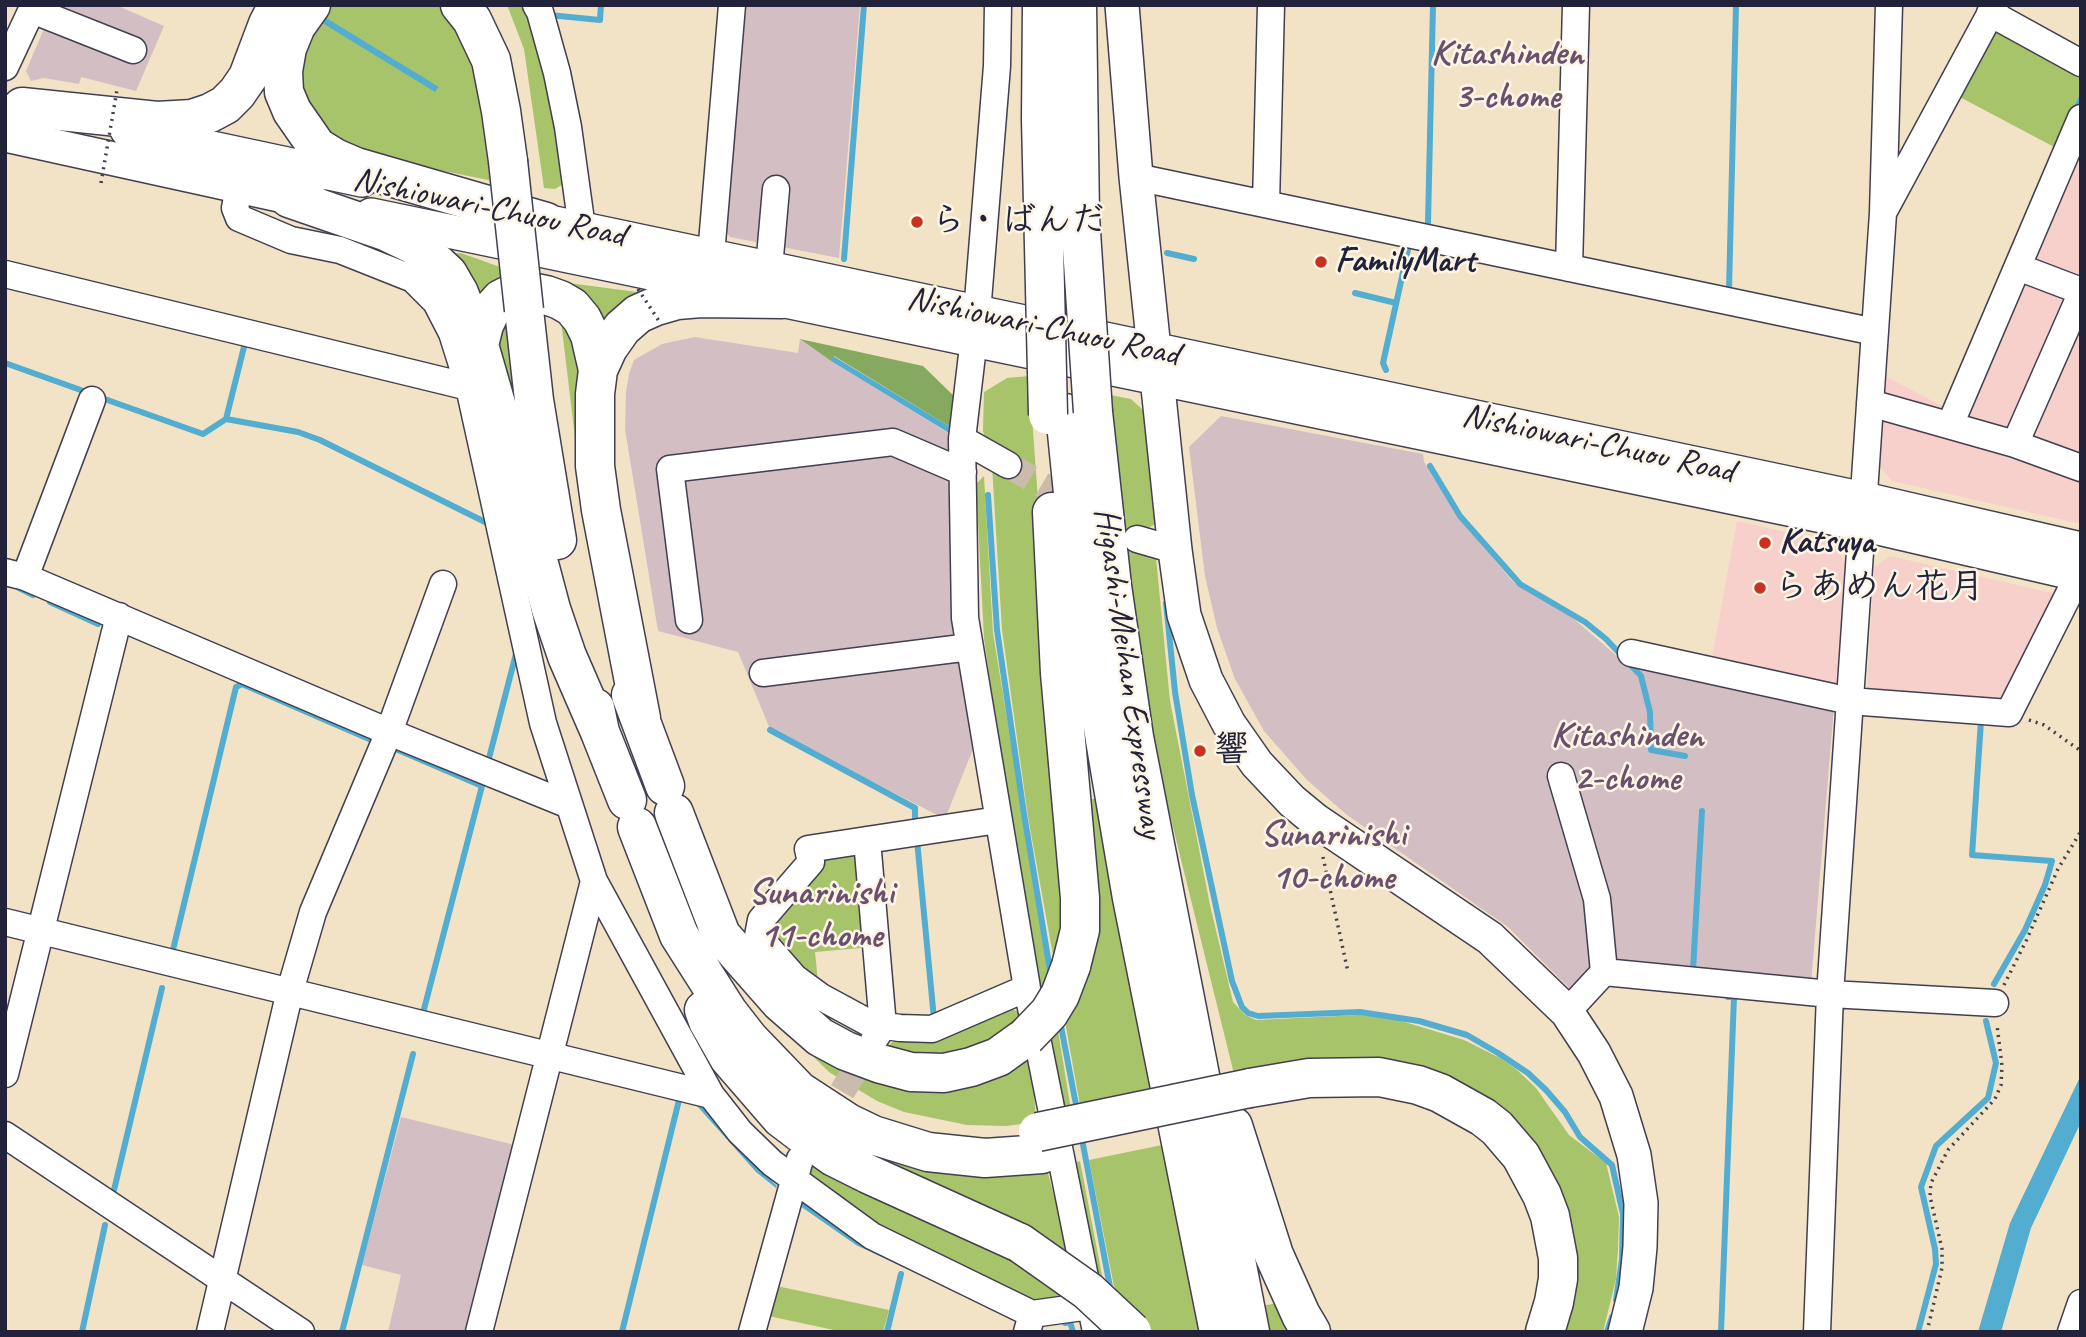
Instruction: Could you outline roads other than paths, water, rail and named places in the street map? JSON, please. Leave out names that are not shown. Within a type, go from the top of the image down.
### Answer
[{"type":"highway","points":[[11,116],[158,121],[192,119],[210,113],[225,105],[248,77],[278,5]]},
{"type":"highway","points":[[311,5],[296,26],[287,48],[283,71],[284,92],[292,111],[317,147],[356,167],[564,225]]},
{"type":"highway","points":[[460,5],[472,20],[491,60],[501,111],[518,163]]},
{"type":"highway","points":[[490,5],[511,47],[517,70],[518,163],[535,311],[561,428],[580,539],[593,596],[721,935],[762,1022],[819,1078],[868,1107],[955,1133],[1040,1143]]},
{"type":"highway","points":[[721,935],[780,1002],[820,1037],[881,1064],[911,1072],[944,1073],[998,1058],[1026,1037],[1049,1013],[1060,995],[1071,966],[1080,930],[1080,898],[1054,599],[1069,413],[1041,132],[1042,5]]},
{"type":"highway","name":"Higashi-Meihan Expressway","points":[[1049,5],[1052,216],[1083,593],[1132,898],[1219,1332]]},
{"type":"highway","name":"Higashi-Meihan Expressway","points":[[1077,5],[1080,205],[1069,413],[1112,586],[1134,737],[1163,897],[1250,1332]]},
{"type":"highway","points":[[289,198],[385,231],[414,244],[448,274],[459,293],[479,345],[551,609],[567,656],[632,813],[679,935],[708,1021],[729,1058],[781,1118],[834,1157],[1020,1243],[1088,1291],[1132,1332]]},
{"type":"highway","points":[[598,370],[622,328],[638,314],[677,300],[776,283]]},
{"type":"highway","points":[[479,345],[491,310],[501,299],[520,292],[546,295],[572,307],[590,335],[598,370],[595,394],[595,466],[641,718]]},
{"type":"highway","points":[[535,311],[534,400],[555,531],[600,732]]},
{"type":"highway","points":[[1134,737],[1160,822],[1238,1149],[1273,1255],[1311,1332]]},
{"type":"highway","points":[[679,935],[728,1012],[777,1070],[823,1108],[873,1135],[928,1152],[985,1158],[1040,1143],[1252,1099],[1309,1078],[1362,1075],[1418,1085],[1440,1093],[1483,1117],[1503,1135],[1521,1156],[1542,1195],[1557,1247],[1558,1279],[1545,1332]]},
{"type":"highway","points":[[1252,1099],[1386,1102],[1433,1117],[1470,1139],[1499,1168],[1512,1187],[1531,1237],[1534,1283],[1528,1307],[1517,1332]]},
{"type":"main road","points":[[1122,5],[1136,177],[1175,550],[1184,615],[1206,680],[1229,724],[1257,764],[1292,801],[1315,820],[1490,938],[1567,1012],[1594,1053],[1616,1096],[1634,1155],[1641,1203],[1636,1288],[1625,1332]]},
{"type":"main road","name":"Nishiowari-Chuou Road","points":[[11,116],[239,187],[289,198],[776,283],[1862,512],[2080,566]]},
{"type":"main road","name":"Nishiowari-Chuou Road","points":[[11,116],[711,255],[776,283]]},
{"type":"street","points":[[536,5],[557,73],[564,225]]},
{"type":"street","points":[[711,255],[732,5]]},
{"type":"street","points":[[239,187],[235,208],[239,218],[291,240],[341,250],[393,270],[420,285],[436,302],[452,333],[470,387],[543,723],[594,881],[711,1095],[740,1132],[772,1163],[797,1169],[872,1236],[1030,1323],[1093,1319],[1027,988],[965,618],[962,439],[975,326],[997,66],[998,5]]},
{"type":"street","points":[[1266,204],[1271,5]]},
{"type":"street","points":[[1569,268],[1576,5]]},
{"type":"street","points":[[1817,1332],[1830,994],[1883,213],[1889,5]]},
{"type":"street","points":[[5,67],[33,7],[133,50]]},
{"type":"street","points":[[1883,213],[1992,9],[2081,63]]},
{"type":"street","points":[[1950,425],[2079,127]]},
{"type":"street","points":[[1136,177],[1875,332]]},
{"type":"street","points":[[776,189],[776,283]]},
{"type":"street","points":[[2015,444],[2081,292],[2018,267]]},
{"type":"street","points":[[5,274],[470,387]]},
{"type":"street","points":[[92,400],[15,574],[569,805]]},
{"type":"street","points":[[1870,403],[2015,444],[2081,468]]},
{"type":"street","points":[[962,439],[1008,465]]},
{"type":"street","points":[[689,620],[670,470],[893,442],[963,472]]},
{"type":"street","points":[[1137,539],[1175,550]]},
{"type":"street","points":[[1631,653],[1850,701],[2009,713],[2080,566]]},
{"type":"street","points":[[210,1332],[288,1000],[313,912],[389,732],[443,584]]},
{"type":"street","points":[[5,1074],[119,616]]},
{"type":"street","points":[[763,673],[970,647]]},
{"type":"street","points":[[1560,776],[1597,899],[1604,972],[1567,1012]]},
{"type":"street","points":[[878,1034],[871,1024],[821,997],[795,978],[758,936],[761,920],[811,862],[808,849],[998,820]]},
{"type":"street","points":[[867,840],[878,1034]]},
{"type":"street","points":[[479,1332],[594,881]]},
{"type":"street","points":[[5,922],[39,939],[548,1063],[711,1095]]},
{"type":"street","points":[[5,939],[39,939]]},
{"type":"street","points":[[1604,972],[1830,994],[1995,1003]]},
{"type":"street","points":[[878,1034],[932,1029],[1027,988]]},
{"type":"street","points":[[5,1135],[301,1332]]},
{"type":"street","points":[[752,1332],[797,1169]]},
{"type":"street","points":[[2071,1332],[2081,1303]]},
{"type":"water","points":[[323,16],[439,87],[435,92],[319,21]]},
{"type":"water","points":[[833,356],[952,428],[949,433],[831,361]]},
{"type":"water","points":[[2081,1075],[2081,1122],[2031,1228],[2001,1332],[1978,1332],[2010,1223]]},
{"type":"water","points":[[679,1099],[699,1099],[731,1141],[777,1186],[776,1188],[756,1172],[697,1106]]},
{"type":"water","points":[[796,1198],[858,1240],[1011,1318],[856,1245],[793,1201]]},
{"type":"waterway","points":[[549,15],[600,20],[601,5]]},
{"type":"waterway","points":[[844,259],[864,5]]},
{"type":"waterway","points":[[1428,223],[1433,5]]},
{"type":"waterway","points":[[1729,290],[1736,5]]},
{"type":"waterway","points":[[2075,111],[2081,99]]},
{"type":"waterway","points":[[1386,370],[1383,363],[1409,245],[1412,246]]},
{"type":"waterway","points":[[1167,253],[1194,259]]},
{"type":"waterway","points":[[1355,293],[1396,303]]},
{"type":"waterway","points":[[99,397],[203,434],[226,419],[245,343]]},
{"type":"waterway","points":[[5,363],[89,393]]},
{"type":"waterway","points":[[226,419],[298,432],[320,440],[487,523]]},
{"type":"waterway","points":[[1430,466],[1460,516],[1520,584],[1585,622],[1606,639],[1641,676],[1650,712],[1651,750],[1685,756]]},
{"type":"waterway","points":[[988,495],[997,630],[1051,976]]},
{"type":"waterway","points":[[19,588],[33,595]]},
{"type":"waterway","points":[[50,602],[98,624]]},
{"type":"waterway","points":[[1166,603],[1175,692],[1192,795],[1232,981],[1242,1007],[1248,1013],[1258,1016],[1360,1012],[1419,1021],[1467,1035],[1528,1073],[1565,1112],[1580,1137],[1612,1165],[1623,1214],[1622,1260],[1616,1300]]},
{"type":"waterway","points":[[488,762],[517,650]]},
{"type":"waterway","points":[[172,954],[236,687],[242,684],[376,742]]},
{"type":"waterway","points":[[1981,721],[1972,855],[2052,861],[2045,885],[2025,930],[1994,984]]},
{"type":"waterway","points":[[770,730],[915,808],[915,827]]},
{"type":"waterway","points":[[391,747],[482,786],[423,1013]]},
{"type":"waterway","points":[[1693,970],[1702,811]]},
{"type":"waterway","points":[[917,840],[934,1019]]},
{"type":"waterway","points":[[114,1190],[162,988]]},
{"type":"waterway","points":[[1721,1332],[1734,997],[1728,997]]},
{"type":"waterway","points":[[1060,1021],[1077,1110]]},
{"type":"waterway","points":[[1918,1332],[1936,1264],[1921,1187],[1936,1146],[1988,1098],[1996,1063],[1986,1021]]},
{"type":"waterway","points":[[342,1332],[413,1054]]},
{"type":"waterway","points":[[622,1332],[680,1096]]},
{"type":"waterway","points":[[1081,1134],[1111,1292]]},
{"type":"waterway","points":[[82,1332],[105,1225]]},
{"type":"waterway","points":[[887,1332],[901,1274]]},
{"type":"waterway","points":[[1607,1332],[1612,1317]]},
{"type":"waterway","points":[[1065,1323],[1070,1322],[1073,1332]]},
{"type":"tunnel","points":[[1008,465],[1085,510]]},
{"type":"tunnel","points":[[822,1125],[871,1044]]},
{"type":"place","name":"ら・ばんだ","points":[[917,222]]},
{"type":"place","name":"FamilyMart","points":[[1321,262]]},
{"type":"place","name":"Katsuya","points":[[1765,543]]},
{"type":"place","name":"らあめん花月","points":[[1760,588]]},
{"type":"place","name":"響","points":[[1200,751]]},
{"type":"district","name":"Kitashinden 3-chome","points":[[1507,76]]},
{"type":"district","name":"Kitashinden 2-chome","points":[[1627,758]]},
{"type":"district","name":"Sunarinishi 10-chome","points":[[1333,856]]},
{"type":"district","name":"Sunarinishi 11-chome","points":[[821,914]]}]
